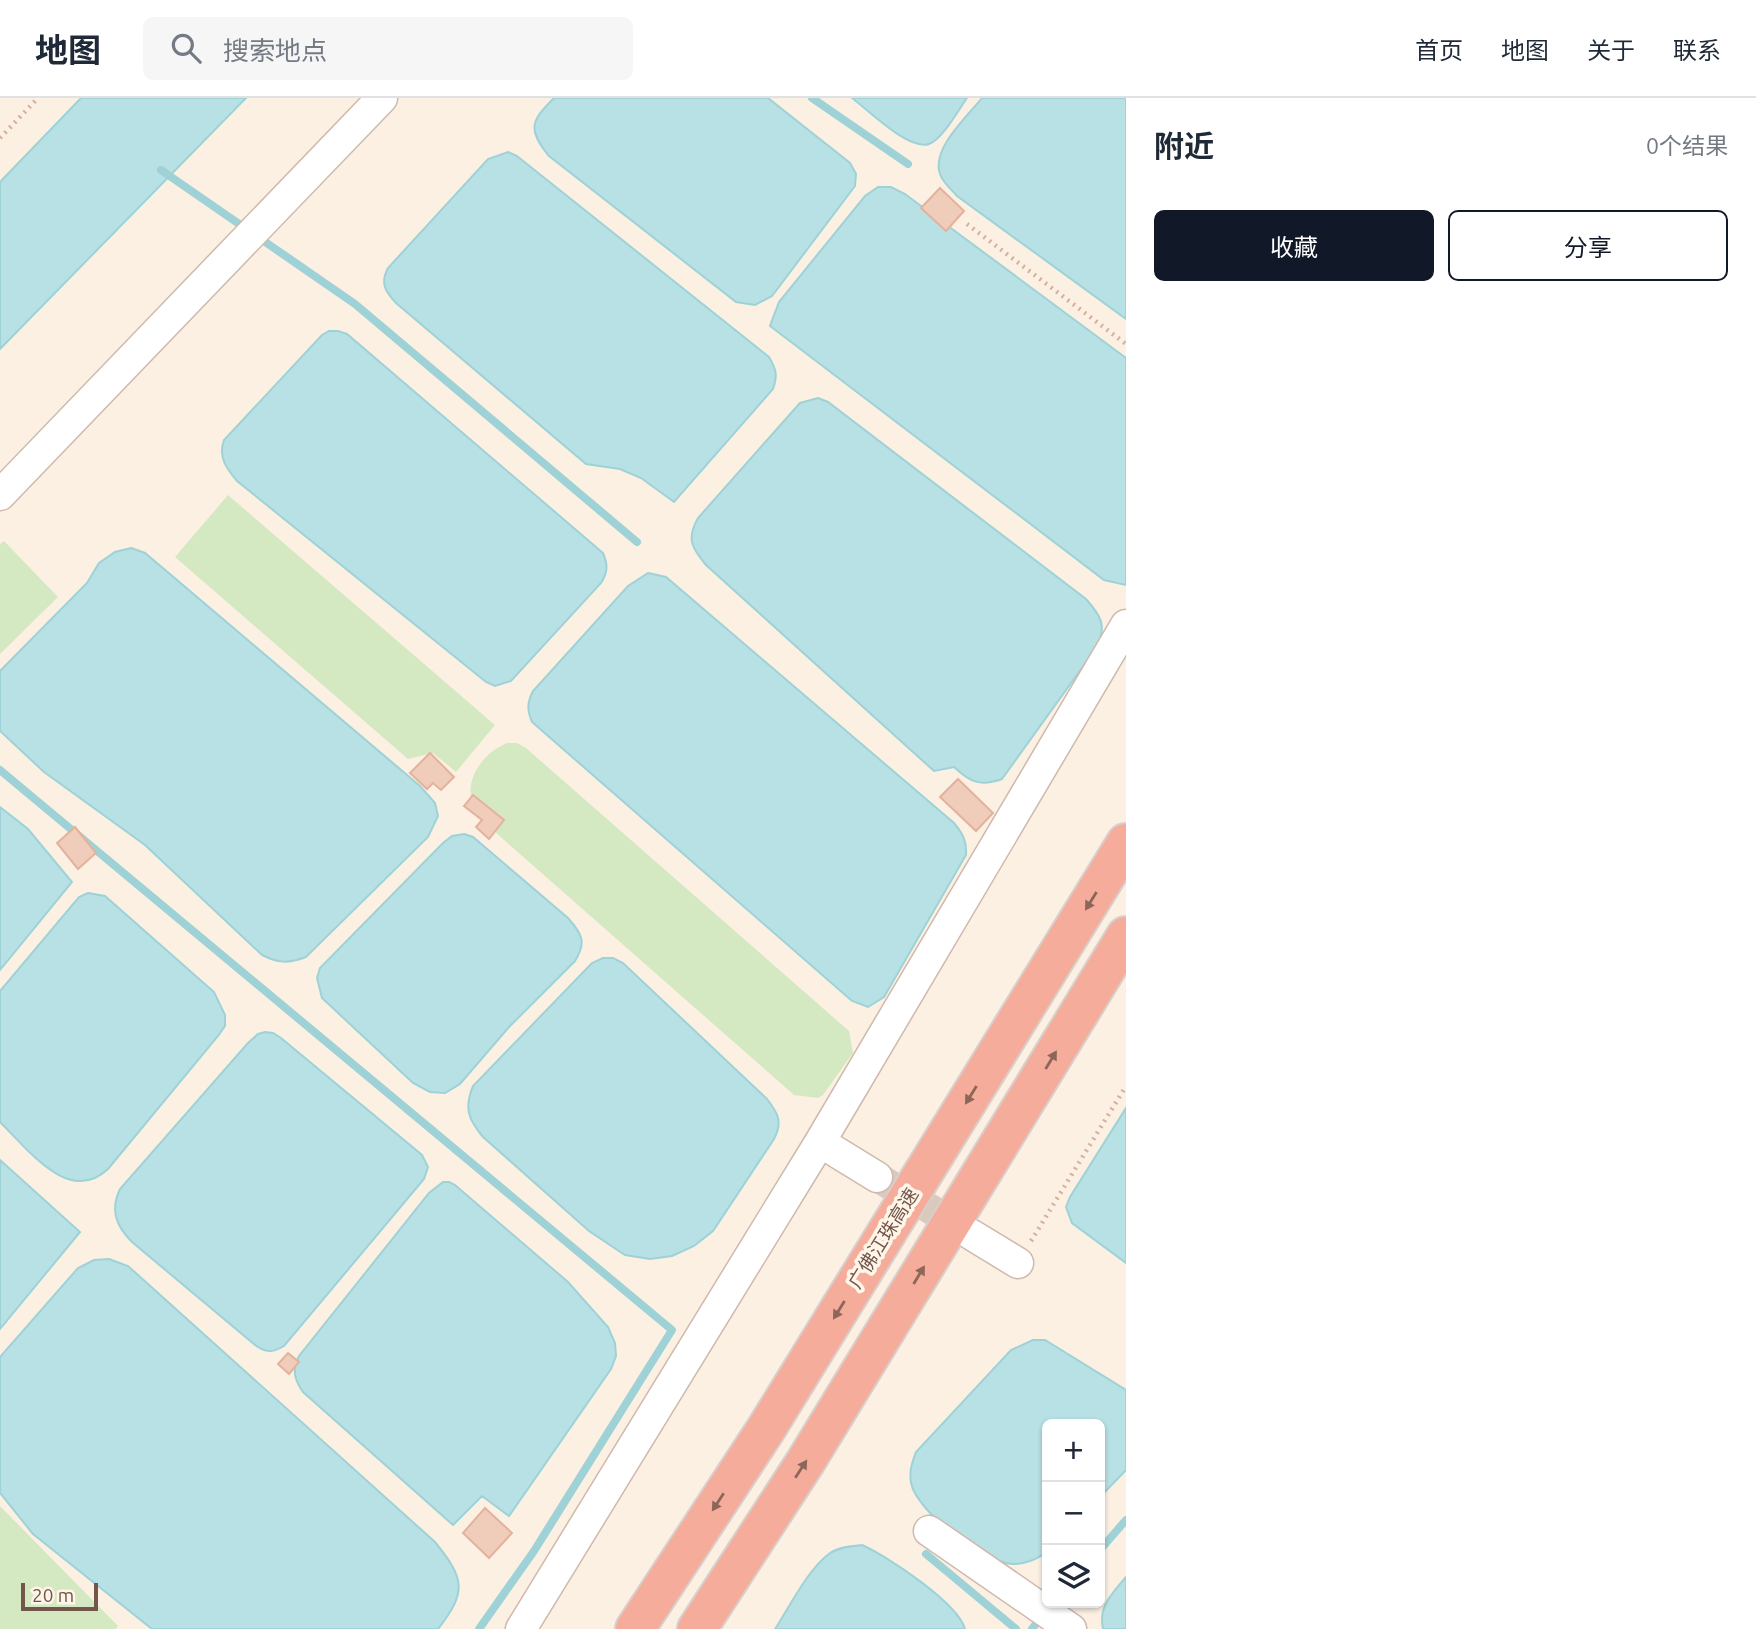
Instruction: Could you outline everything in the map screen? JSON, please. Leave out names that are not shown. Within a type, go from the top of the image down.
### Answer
[{"type":"highway","name":"广佛江珠高速","points":[[635,1629],[766,1429],[1126,843]]},
{"type":"highway","points":[[697,1629],[806,1461],[1126,936]]},
{"type":"street","points":[[0,495],[383,98]]},
{"type":"street","points":[[521,1629],[820,1142],[1126,625]]},
{"type":"street","points":[[820,1142],[877,1177]]},
{"type":"street","points":[[972,1235],[1018,1263]]},
{"type":"street","points":[[929,1531],[1071,1629]]},
{"type":"path","points":[[0,138],[38,98]]},
{"type":"path","points":[[967,224],[1126,344]]},
{"type":"path","points":[[1018,1263],[1126,1086]]},
{"type":"green space","points":[[228,495],[495,725],[456,772],[433,753],[408,759],[175,557]]},
{"type":"green space","points":[[4,541],[58,597],[0,654],[0,544]]},
{"type":"green space","points":[[507,743],[517,743],[526,748],[849,1031],[853,1053],[823,1095],[818,1098],[794,1095],[479,818],[471,792],[474,774],[491,752]]},
{"type":"green space","points":[[0,1506],[118,1626],[116,1629],[0,1629]]},
{"type":"water","points":[[81,98],[246,98],[0,349],[0,182]]},
{"type":"water","points":[[554,98],[768,98],[850,163],[856,174],[855,186],[772,296],[755,305],[736,302],[549,156],[537,139],[535,126],[540,113]]},
{"type":"water","points":[[852,98],[967,98],[939,137],[929,144],[921,145],[900,136]]},
{"type":"water","points":[[982,98],[1126,98],[1126,319],[957,196],[943,180],[939,164],[945,144]]},
{"type":"water","points":[[508,152],[517,156],[769,357],[773,365],[776,376],[773,389],[674,502],[641,478],[620,469],[586,464],[396,303],[387,291],[384,278],[388,268],[488,159]]},
{"type":"water","points":[[878,187],[891,187],[905,194],[1126,358],[1126,585],[1104,580],[770,326],[779,302],[865,196]]},
{"type":"water","points":[[329,331],[347,334],[603,553],[606,568],[601,583],[511,681],[495,686],[486,682],[237,481],[226,467],[222,452],[224,440],[322,335]]},
{"type":"water","points":[[818,398],[828,402],[1086,599],[1099,616],[1102,633],[1097,647],[1002,779],[981,783],[965,776],[954,767],[934,771],[706,565],[694,548],[692,532],[698,518],[800,403]]},
{"type":"water","points":[[131,548],[145,553],[420,786],[435,803],[438,816],[428,837],[306,957],[283,962],[262,955],[145,845],[44,772],[0,731],[0,671],[87,583],[99,563],[115,552]]},
{"type":"water","points":[[648,573],[666,577],[954,823],[962,834],[966,855],[884,997],[868,1007],[852,1001],[532,722],[528,706],[533,691],[628,586]]},
{"type":"water","points":[[0,807],[28,829],[72,882],[0,970]]},
{"type":"water","points":[[464,834],[473,837],[568,918],[580,934],[582,943],[575,961],[509,1027],[460,1084],[445,1093],[430,1092],[413,1083],[322,998],[317,978],[320,968],[443,843],[452,836]]},
{"type":"water","points":[[88,893],[105,896],[214,992],[225,1015],[225,1026],[108,1169],[93,1179],[79,1181],[64,1178],[50,1170],[0,1122],[0,991],[79,897]]},
{"type":"water","points":[[603,958],[613,958],[623,963],[767,1099],[778,1118],[774,1139],[713,1231],[694,1246],[672,1256],[650,1259],[625,1255],[589,1231],[483,1137],[469,1113],[473,1086],[592,963]]},
{"type":"water","points":[[265,1032],[281,1038],[422,1155],[428,1167],[424,1179],[284,1346],[269,1351],[255,1345],[132,1242],[122,1230],[115,1211],[120,1189],[248,1043],[258,1034]]},
{"type":"water","points":[[1126,1108],[1126,1263],[1072,1223],[1066,1207]]},
{"type":"water","points":[[0,1160],[80,1232],[0,1329]]},
{"type":"water","points":[[443,1182],[455,1185],[568,1282],[608,1327],[615,1343],[616,1356],[611,1369],[509,1516],[482,1496],[453,1525],[303,1392],[296,1379],[295,1370],[299,1356],[429,1193]]},
{"type":"water","points":[[109,1259],[128,1266],[435,1542],[452,1565],[459,1585],[454,1604],[438,1629],[152,1629],[33,1534],[0,1493],[0,1357],[78,1268],[94,1260]]},
{"type":"water","points":[[1033,1340],[1045,1340],[1126,1390],[1126,1470],[1105,1492],[1105,1419],[1042,1419],[1042,1555],[1013,1564],[986,1555],[953,1534],[925,1508],[911,1483],[912,1463],[916,1452],[1011,1350]]},
{"type":"water","points":[[862,1545],[888,1559],[936,1594],[960,1618],[965,1629],[775,1629],[807,1578],[822,1560],[837,1549]]},
{"type":"water","points":[[1126,1577],[1126,1629],[1103,1629],[1104,1608]]},
{"type":"building","points":[[940,188],[964,211],[946,231],[921,208]]},
{"type":"building","points":[[430,753],[454,777],[441,790],[433,783],[427,789],[410,773]]},
{"type":"building","points":[[958,779],[993,813],[976,831],[940,797]]},
{"type":"building","points":[[473,795],[504,820],[489,839],[476,827],[482,820],[464,806]]},
{"type":"building","points":[[75,827],[96,853],[78,869],[57,843]]},
{"type":"building","points":[[288,1353],[299,1362],[289,1374],[278,1364]]},
{"type":"building","points":[[485,1508],[512,1533],[489,1558],[463,1533]]},
{"type":"waterway","points":[[812,98],[908,164]]},
{"type":"waterway","points":[[161,170],[355,304],[637,542]]},
{"type":"waterway","points":[[0,770],[672,1330],[534,1551],[479,1629]]},
{"type":"waterway","points":[[1104,1545],[1126,1520]]},
{"type":"waterway","points":[[926,1554],[1016,1629]]},
{"type":"waterway","points":[[1032,1629],[1043,1615]]},
{"type":"tunnel","points":[[877,1177],[970,1233]]}]
